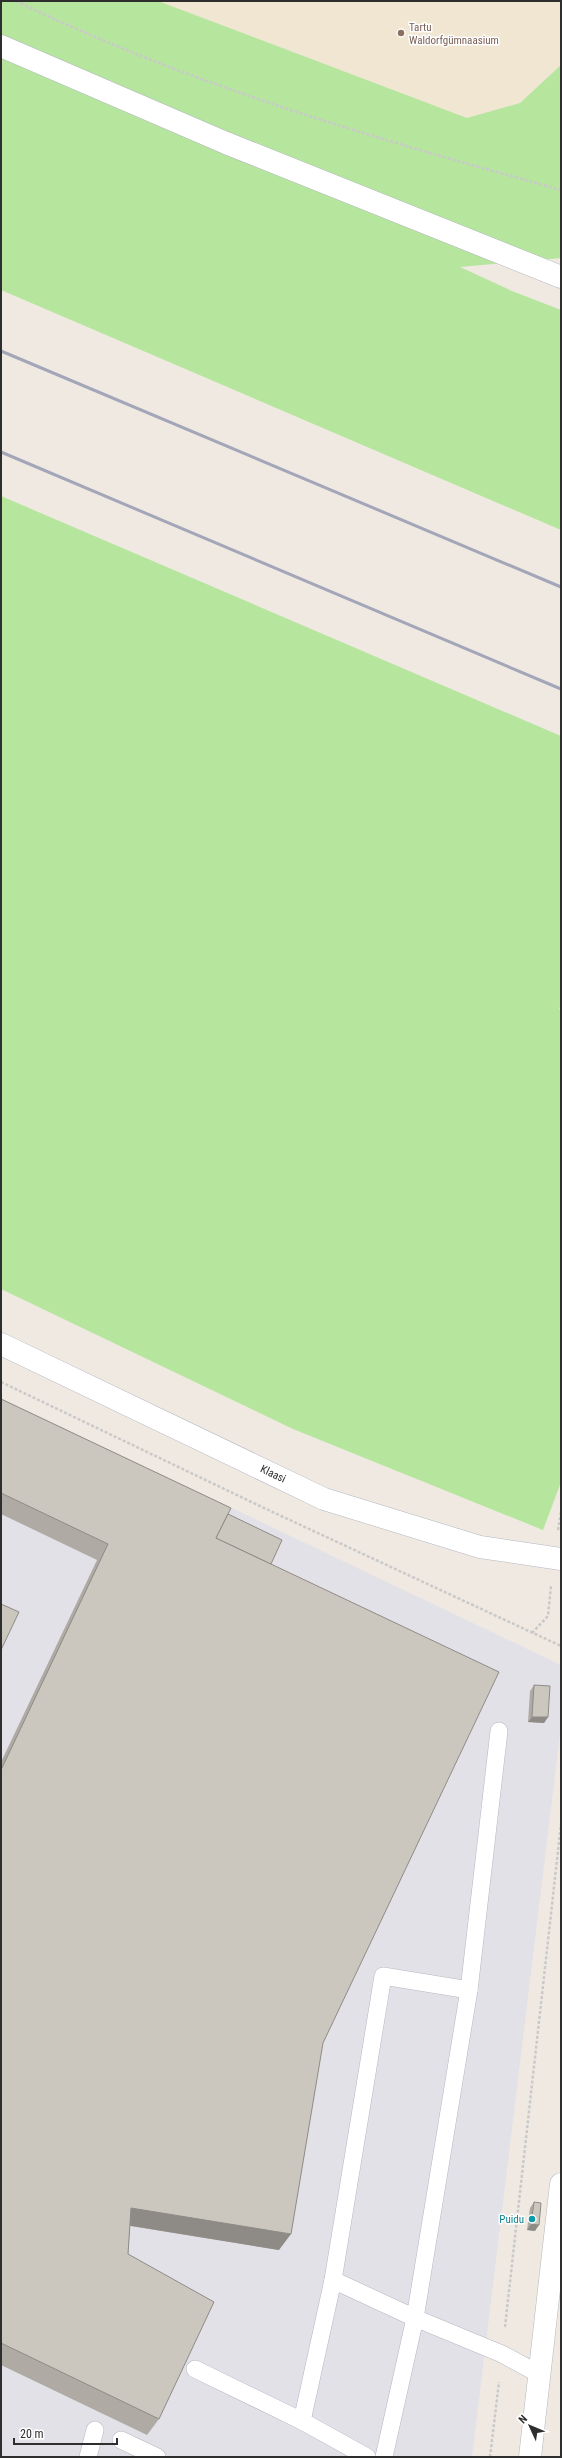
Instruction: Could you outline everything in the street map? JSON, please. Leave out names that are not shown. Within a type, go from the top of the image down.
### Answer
[{"type":"street","points":[[1,46],[226,143],[561,276]]},
{"type":"street","name":"Klaasi","points":[[1,1344],[324,1499],[480,1547],[561,1559]]},
{"type":"street","points":[[530,2457],[561,2184]]},
{"type":"lane","points":[[384,2457],[415,2318],[469,1990],[499,1731]]},
{"type":"lane","points":[[302,2421],[333,2280],[383,1976],[469,1990]]},
{"type":"lane","points":[[333,2280],[415,2318],[502,2354],[539,2374]]},
{"type":"lane","points":[[195,2369],[302,2421],[367,2457]]},
{"type":"lane","points":[[88,2457],[95,2430]]},
{"type":"lane","points":[[121,2440],[157,2457]]},
{"type":"path","points":[[16,1],[56,20],[215,86],[374,138],[561,190]]},
{"type":"path","points":[[1,1382],[271,1511],[561,1646]]},
{"type":"path","points":[[490,2457],[561,1824]]},
{"type":"shaded area","name":"Tartu Waldorfgümnaasium","points":[[158,1],[561,1],[561,65],[520,103],[467,118]]},
{"type":"shaded area","points":[[1,1398],[561,1665],[561,1726],[472,2457],[1,2457]]},
{"type":"green space","points":[[1,1],[158,1],[467,118],[520,103],[561,65],[561,258],[460,267],[512,291],[561,310],[561,530],[1,290]]},
{"type":"green space","points":[[1,496],[561,736],[561,1009],[558,1007],[561,1011],[561,1482],[543,1530],[293,1429],[1,1289]]},
{"type":"building","points":[[1,1399],[231,1508],[216,1538],[499,1672],[323,2043],[291,2234],[131,2208],[128,2254],[214,2302],[159,2419],[1,2343],[1,1770],[108,1544],[1,1493]]},
{"type":"building","points":[[228,1514],[282,1540],[271,1564],[216,1538]]},
{"type":"building","points":[[1,1604],[19,1612],[1,1650]]},
{"type":"building","points":[[534,1685],[550,1686],[548,1717],[532,1717]]},
{"type":"building","points":[[534,2202],[541,2203],[539,2225],[531,2224]]},
{"type":"railway","points":[[1,351],[561,587]]},
{"type":"railway","points":[[1,452],[561,689]]},
{"type":"place","name":"Tartu Waldorfgümnaasium","points":[[401,33]]},
{"type":"place","name":"Puidu","points":[[532,2219]]}]
